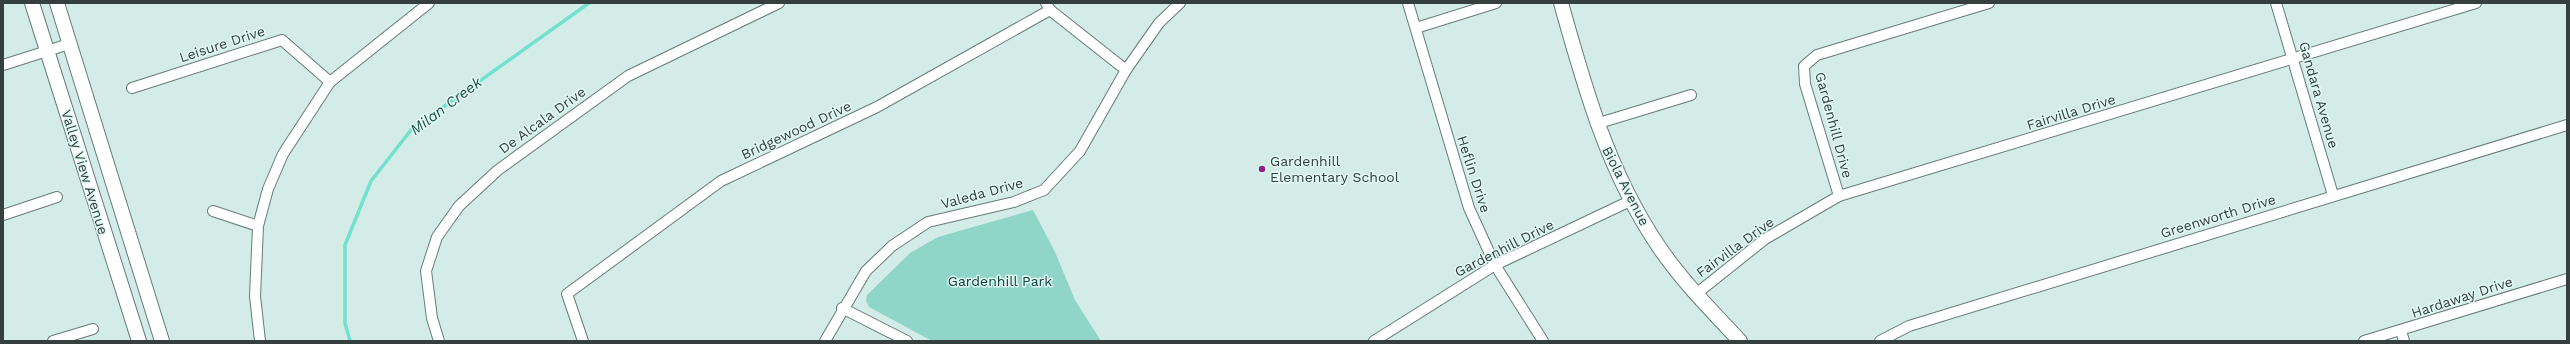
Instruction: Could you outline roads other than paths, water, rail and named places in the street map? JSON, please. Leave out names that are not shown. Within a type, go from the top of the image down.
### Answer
[{"type":"main road","name":"Valley View Avenue","points":[[32,3],[138,341]]},
{"type":"main road","name":"Valley View Avenue","points":[[57,3],[162,341]]},
{"type":"main road","name":"Biola Avenue","points":[[1561,3],[1596,124],[1630,201],[1659,248],[1696,294],[1740,341]]},
{"type":"street","points":[[260,341],[255,296],[258,226],[268,189],[283,154],[330,82],[429,3]]},
{"type":"street","name":"De Alcala Drive","points":[[439,341],[432,318],[426,271],[437,237],[458,206],[498,170],[628,76],[779,3]]},
{"type":"street","name":"Valeda Drive","points":[[825,341],[842,308],[866,271],[892,246],[928,222],[1014,202],[1044,190],[1080,151],[1126,70],[1159,23],[1180,3]]},
{"type":"street","name":"Heflin Drive","points":[[1408,3],[1469,208],[1495,265],[1543,341]]},
{"type":"street","points":[[1416,28],[1496,3]]},
{"type":"street","name":"Gardenhill Drive","points":[[1839,196],[1805,84],[1804,66],[1817,55],[1989,3]]},
{"type":"street","name":"Gandara Avenue","points":[[2276,3],[2294,59],[2333,195]]},
{"type":"street","name":"Fairvilla Drive","points":[[1696,294],[1765,239],[1839,196],[2476,3]]},
{"type":"street","points":[[1048,7],[1126,70]]},
{"type":"street","name":"Bridgewood Drive","points":[[583,341],[567,294],[721,181],[877,107],[1048,7]]},
{"type":"street","name":"Leisure Drive","points":[[132,88],[282,40],[330,82]]},
{"type":"street","points":[[3,64],[70,44]]},
{"type":"street","points":[[1596,124],[1691,95]]},
{"type":"street","name":"Greenworth Drive","points":[[1880,341],[1909,326],[2333,195],[2567,125]]},
{"type":"street","points":[[3,215],[57,197]]},
{"type":"street","name":"Gardenhill Drive","points":[[1374,341],[1495,265],[1630,201]]},
{"type":"street","points":[[213,211],[258,226]]},
{"type":"street","name":"Hardaway Drive","points":[[2364,341],[2402,336],[2567,278]]},
{"type":"street","points":[[842,308],[907,341]]},
{"type":"street","points":[[53,341],[93,329]]},
{"type":"waterway","name":"Milan Creek","points":[[350,341],[345,323],[345,245],[371,181],[411,130],[589,3]]},
{"type":"place","name":"Gardenhill Elementary School","points":[[1262,169]]},
{"type":"park label","name":"Gardenhill Park","points":[[1000,281]]}]
